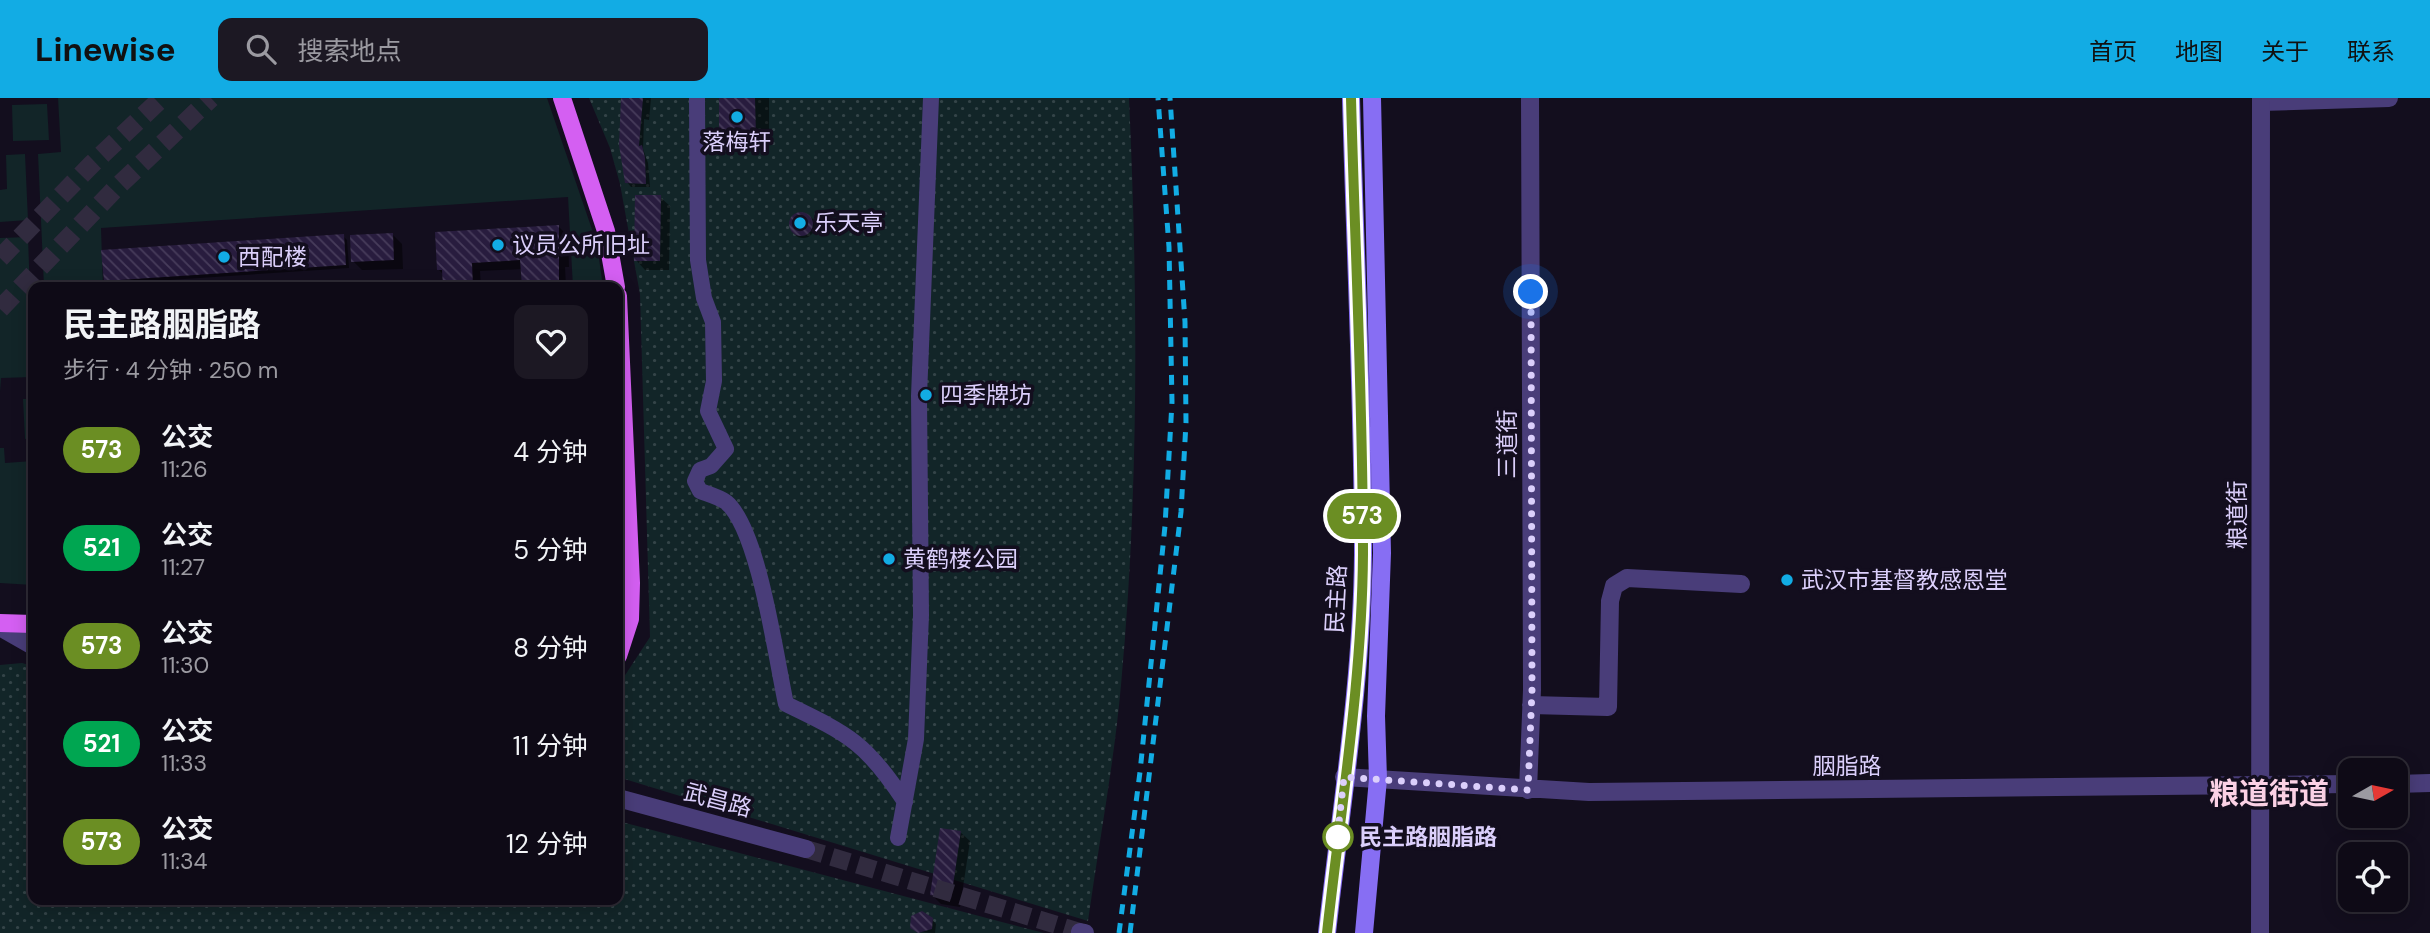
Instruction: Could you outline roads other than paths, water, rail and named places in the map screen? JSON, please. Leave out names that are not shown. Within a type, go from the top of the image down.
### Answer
[{"type":"main road","points":[[562,98],[606,231],[615,282]]},
{"type":"main road","name":"民主路","points":[[1327,933],[1344,777],[1355,715],[1363,555],[1351,98]]},
{"type":"main road","name":"民主路","points":[[1364,933],[1378,779],[1376,716],[1382,554],[1372,98]]},
{"type":"main road","points":[[623,406],[631,583],[630,619],[623,641]]},
{"type":"main road","points":[[0,625],[28,624]]},
{"type":"street","points":[[697,98],[698,260],[704,298],[713,322],[713,381],[708,411],[726,449],[711,467],[700,470],[695,481],[701,491],[726,502],[744,530],[756,564],[786,704],[843,732],[869,752],[905,802]]},
{"type":"street","points":[[898,838],[916,739],[918,698],[921,615],[919,396],[931,98]]},
{"type":"street","name":"三道街","points":[[1528,790],[1531,705],[1530,98]]},
{"type":"street","points":[[2261,100],[2389,98]]},
{"type":"street","name":"粮道街","points":[[2260,933],[2261,100]]},
{"type":"street","points":[[1531,705],[1608,707],[1609,601],[1614,586],[1628,578],[1741,584]]},
{"type":"street","points":[[0,625],[28,643]]},
{"type":"street","name":"胭脂路","points":[[1344,777],[1528,790],[2338,785]]},
{"type":"street","points":[[2408,784],[2430,783]]},
{"type":"street","name":"武昌路","points":[[623,799],[806,849]]},
{"type":"tunnel","points":[[0,258],[92,164],[162,98]]},
{"type":"tunnel","points":[[0,309],[115,189],[211,98]]},
{"type":"tunnel","points":[[806,849],[1080,932]]},
{"type":"railway","points":[[1119,933],[1140,772],[1165,526],[1172,402],[1169,247],[1158,98]]},
{"type":"railway","points":[[1130,933],[1181,512],[1186,423],[1185,322],[1170,98]]},
{"type":"place","name":"落梅轩","points":[[737,117]]},
{"type":"place","name":"乐天亭","points":[[800,223]]},
{"type":"place","name":"议员公所旧址","points":[[498,245]]},
{"type":"place","name":"西配楼","points":[[224,257]]},
{"type":"place","name":"四季牌坊","points":[[926,395]]},
{"type":"place","name":"黄鹤楼公园","points":[[889,559]]},
{"type":"place","name":"武汉市基督教感恩堂","points":[[1787,580]]},
{"type":"place","name":"民主路胭脂路","points":[[1338,837]]},
{"type":"district","name":"粮道街道","points":[[2269,794]]}]
